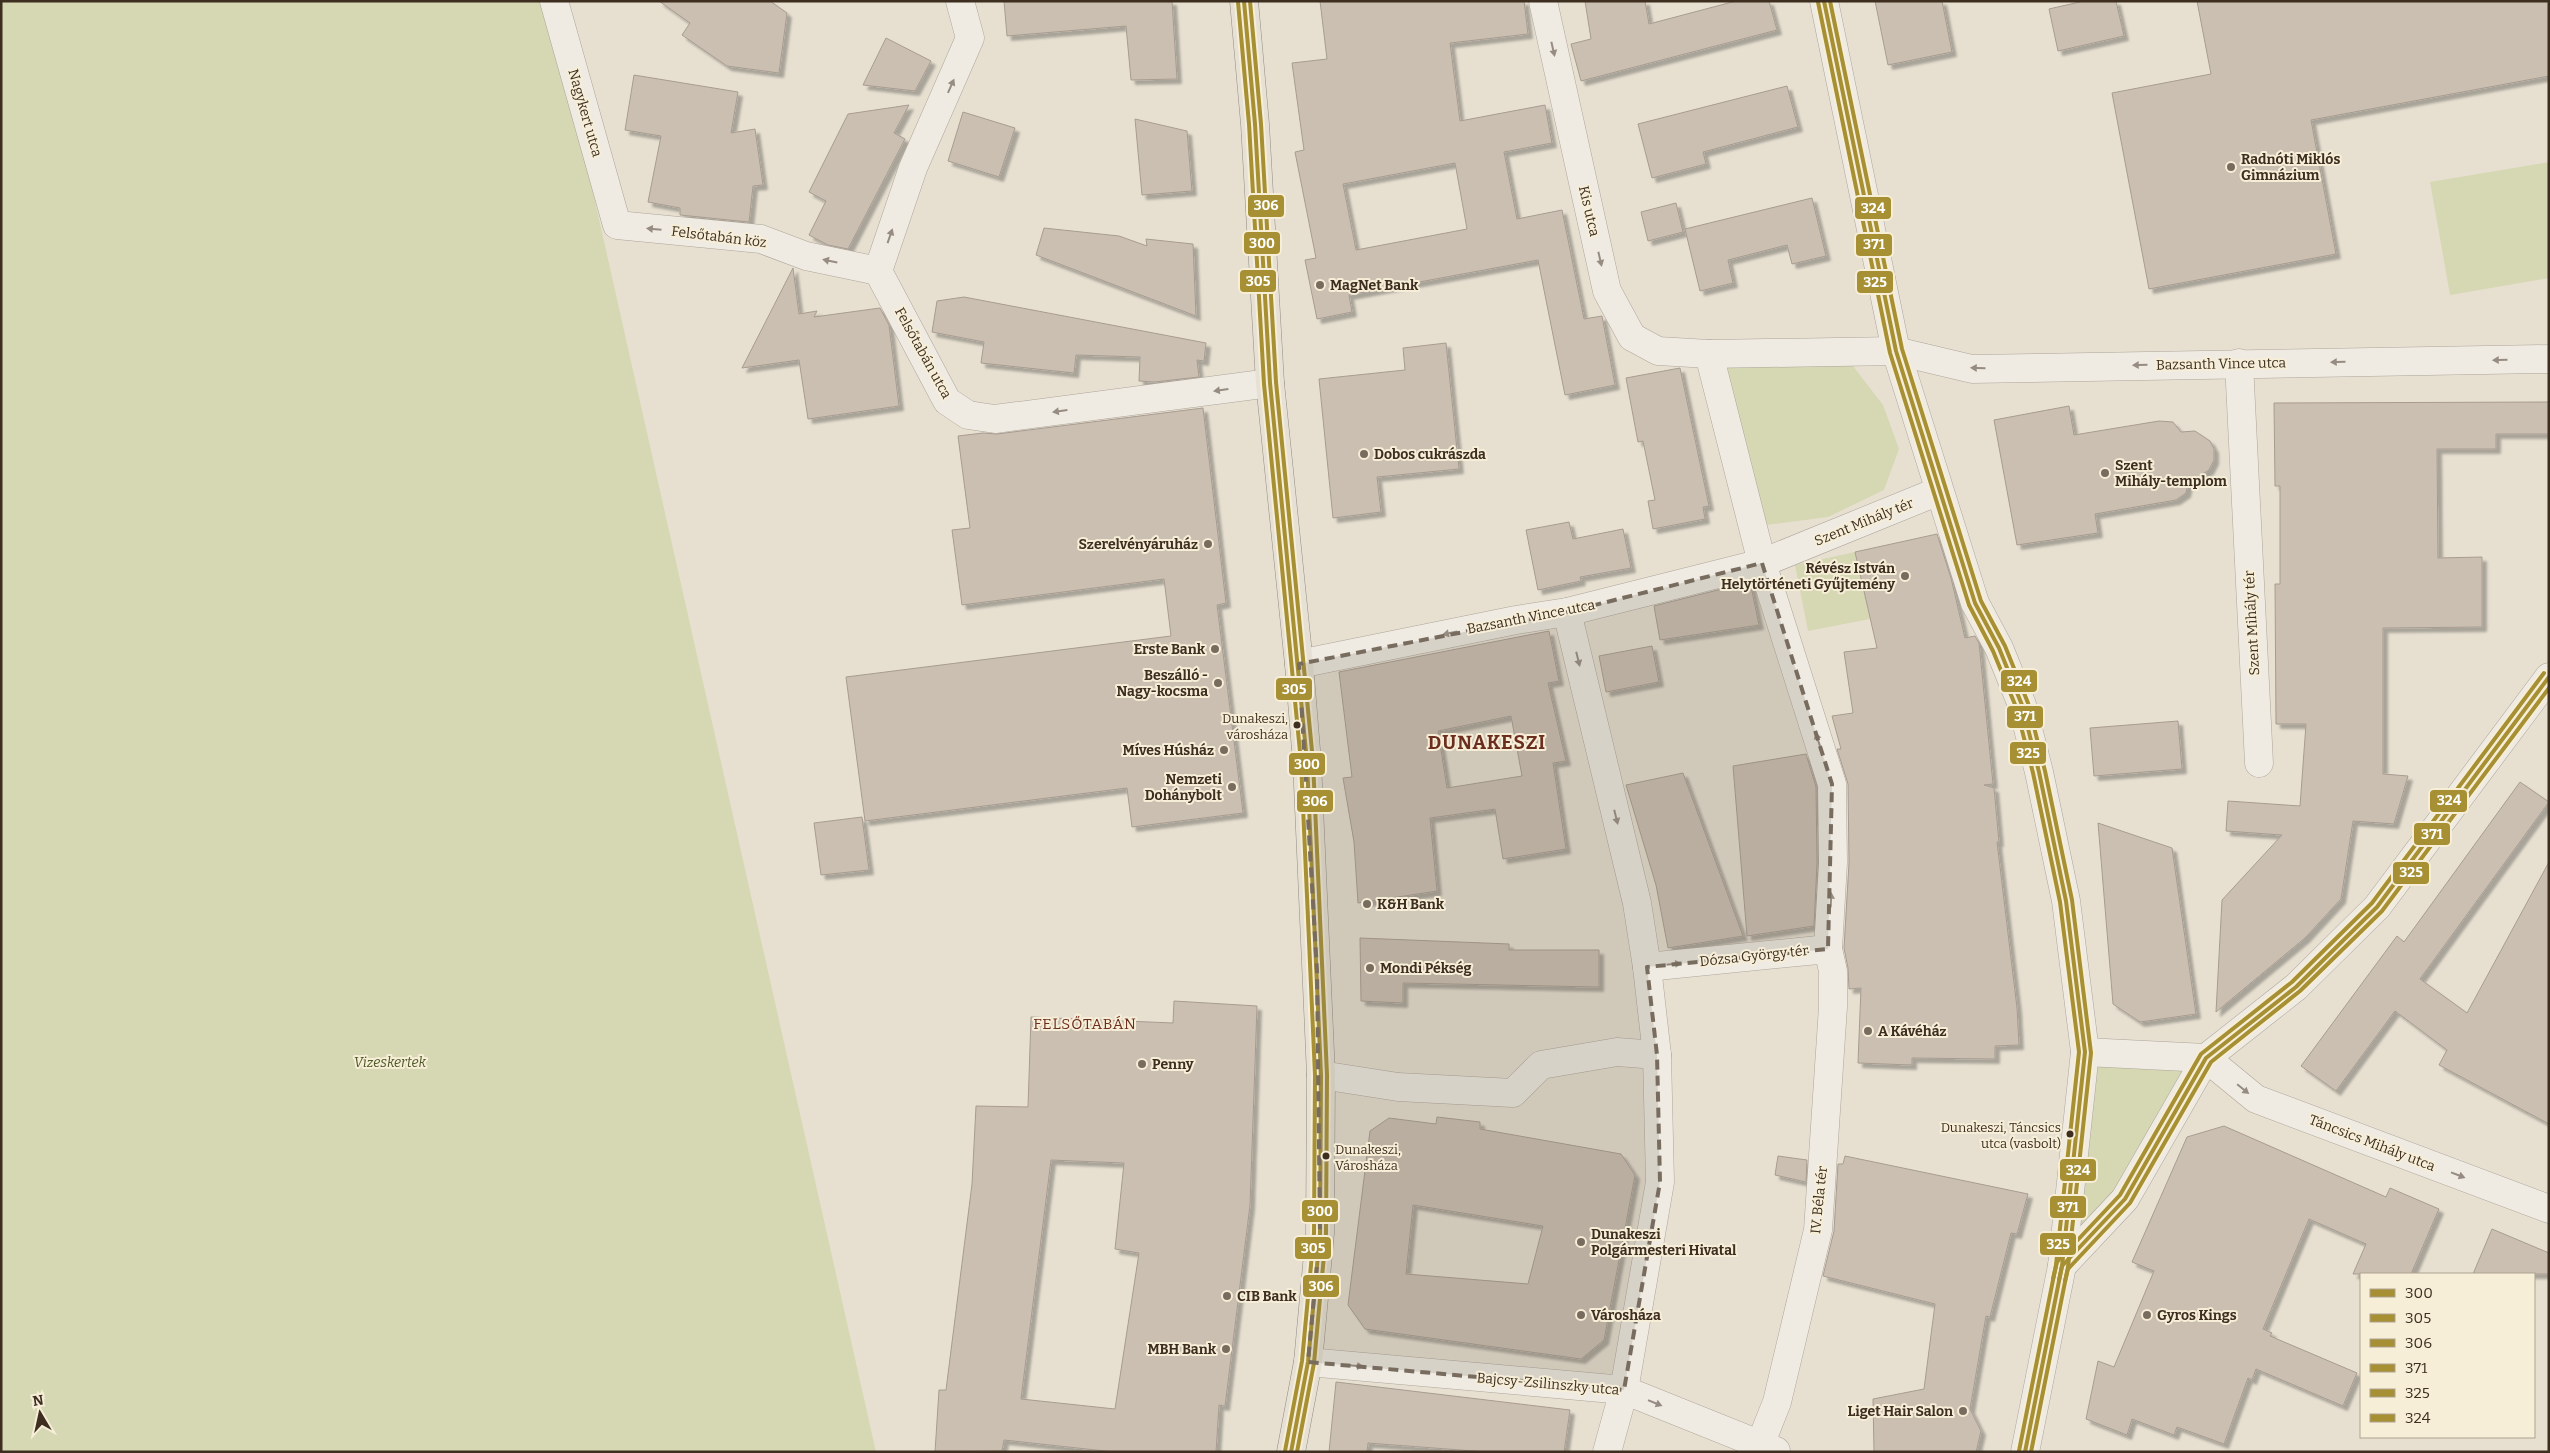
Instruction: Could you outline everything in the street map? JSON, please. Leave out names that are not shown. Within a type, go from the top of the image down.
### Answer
[{"type":"main road","points":[[1244,1],[1255,124],[1270,383],[1299,664],[1310,830],[1321,1075],[1320,1233],[1308,1362],[1291,1452]]},
{"type":"street","name":"Nagykert utca","points":[[554,1],[617,225]]},
{"type":"street","points":[[878,271],[913,168],[970,38],[960,1]]},
{"type":"street","name":"Kis utca","points":[[1543,1],[1607,290],[1632,337],[1658,351],[1709,354]]},
{"type":"street","points":[[1824,1],[1896,351],[1975,603],[1999,648],[2022,705],[2040,772],[2066,901],[2085,1052],[2062,1266],[2025,1452]]},
{"type":"street","name":"Felsőtabán köz","points":[[617,225],[761,239],[806,256],[878,271]]},
{"type":"street","name":"Felsőtabán utca","points":[[878,271],[947,401],[968,415],[995,420],[1270,383]]},
{"type":"street","points":[[1762,563],[1709,354],[1896,351]]},
{"type":"street","name":"Bazsanth Vince utca","points":[[1896,351],[1972,369],[2549,359]]},
{"type":"street","name":"Szent Mihály tér","points":[[2239,363],[2259,763]]},
{"type":"street","name":"Szent Mihály tér","points":[[1762,563],[1939,491]]},
{"type":"street","name":"Bazsanth Vince utca","points":[[1299,664],[1516,620],[1567,612],[1762,563]]},
{"type":"street","name":"Dózsa György tér","points":[[1647,967],[1828,948],[1833,863],[1832,784],[1762,563]]},
{"type":"street","points":[[1567,612],[1637,903],[1647,967],[1657,1055],[1660,1182],[1624,1390],[1607,1452]]},
{"type":"street","points":[[2062,1266],[2125,1199],[2206,1058],[2296,987],[2377,907],[2549,677]]},
{"type":"street","name":"IV. Béla tér","points":[[1769,1448],[1777,1402],[1818,1230],[1833,1008],[1833,971],[1828,948]]},
{"type":"street","points":[[1321,1075],[1398,1087],[1513,1093],[1541,1065],[1618,1052],[1657,1055]]},
{"type":"street","points":[[2085,1052],[2206,1058]]},
{"type":"street","name":"Táncsics Mihály utca","points":[[2206,1058],[2256,1099],[2549,1209]]},
{"type":"street","name":"Bajcsy-Zsilinszky utca","points":[[1308,1362],[1624,1390],[1769,1448]]},
{"type":"highlighted area","points":[[1762,563],[1832,784],[1828,949],[1647,967],[1657,1055],[1660,1182],[1624,1390],[1308,1362],[1320,1233],[1317,971],[1299,664],[1567,612]]},
{"type":"green space","name":"Vizeskertek","points":[[1,1],[550,1],[876,1452],[1,1452]]},
{"type":"green space","points":[[2549,162],[2549,278],[2450,295],[2430,182]]},
{"type":"green space","points":[[1726,363],[1853,366],[1883,405],[1899,449],[1884,490],[1828,517],[1766,525]]},
{"type":"green space","points":[[1855,552],[1870,619],[1808,631],[1795,565]]},
{"type":"green space","points":[[2085,1052],[2206,1058],[2062,1266]]},
{"type":"building","points":[[659,1],[770,1],[787,13],[779,73],[727,66],[682,35],[690,23]]},
{"type":"building","points":[[1004,1],[1172,1],[1177,79],[1131,80],[1126,26],[1007,36]]},
{"type":"building","points":[[1320,1],[1524,1],[1528,34],[1450,43],[1460,121],[1545,105],[1552,143],[1504,152],[1517,219],[1562,210],[1584,319],[1602,316],[1615,385],[1565,395],[1538,260],[1349,295],[1352,312],[1317,319],[1305,260],[1316,258],[1295,152],[1304,150],[1292,63],[1327,59]],"holes":[[[1455,163],[1467,229],[1356,250],[1343,184]]]},
{"type":"building","points":[[1585,1],[1645,1],[1649,24],[1736,1],[1769,1],[1777,30],[1581,81],[1571,44],[1591,39]]},
{"type":"building","points":[[1875,1],[1942,1],[1952,52],[1888,65]]},
{"type":"building","points":[[2084,1],[2116,1],[2124,36],[2058,51],[2049,9]]},
{"type":"building","points":[[2197,1],[2549,1],[2549,76],[2311,120],[2336,254],[2149,289],[2112,93],[2211,74]]},
{"type":"building","points":[[886,38],[931,61],[915,91],[863,85]]},
{"type":"building","points":[[634,75],[738,92],[731,133],[755,129],[763,185],[753,186],[749,222],[680,215],[680,208],[648,202],[661,136],[625,130]]},
{"type":"building","points":[[1787,86],[1798,127],[1703,152],[1706,164],[1652,178],[1638,124]]},
{"type":"building","points":[[909,105],[894,133],[905,139],[848,249],[828,245],[809,235],[826,201],[809,192],[848,114]]},
{"type":"building","points":[[963,112],[1015,128],[999,177],[948,161]]},
{"type":"building","points":[[1135,119],[1187,131],[1192,191],[1142,195]]},
{"type":"building","points":[[1812,198],[1826,256],[1792,264],[1787,245],[1728,260],[1733,283],[1700,291],[1685,229]]},
{"type":"building","points":[[1676,203],[1683,232],[1648,241],[1641,212]]},
{"type":"building","points":[[1044,228],[1119,236],[1147,246],[1146,239],[1193,244],[1196,316],[1036,255]]},
{"type":"building","points":[[793,268],[799,314],[817,311],[814,317],[880,308],[889,325],[899,406],[808,419],[799,360],[742,368]]},
{"type":"building","points":[[964,297],[1206,343],[1204,361],[1197,360],[1199,377],[1154,382],[1139,381],[1140,357],[1076,355],[1074,373],[981,363],[984,342],[932,332],[937,301]]},
{"type":"building","points":[[1446,343],[1459,469],[1377,477],[1381,512],[1333,518],[1319,379],[1405,370],[1403,348]]},
{"type":"building","points":[[1680,368],[1709,506],[1703,507],[1705,519],[1653,529],[1648,501],[1655,500],[1643,441],[1638,442],[1626,378]]},
{"type":"building","points":[[2549,402],[2549,434],[2496,434],[2496,449],[2437,449],[2438,558],[2482,557],[2482,627],[2383,628],[2383,774],[2408,776],[2394,824],[2353,821],[2341,899],[2305,938],[2216,1012],[2222,900],[2282,835],[2226,831],[2228,801],[2300,806],[2306,724],[2276,724],[2275,584],[2280,584],[2280,486],[2275,486],[2274,403]]},
{"type":"building","name":"Szent Mihály-templom","points":[[2069,406],[2074,435],[2159,421],[2173,422],[2181,432],[2195,431],[2210,441],[2214,449],[2214,460],[2209,470],[2188,483],[2186,493],[2176,500],[2095,514],[2098,533],[2017,545],[1994,420]]},
{"type":"building","points":[[1203,408],[1226,603],[1217,605],[1243,813],[1132,827],[1127,788],[865,821],[846,677],[1171,636],[1164,579],[962,605],[952,530],[970,528],[958,436],[983,433],[997,434]]},
{"type":"building","points":[[1569,522],[1573,539],[1623,529],[1631,568],[1580,577],[1581,581],[1538,590],[1526,530]]},
{"type":"building","points":[[1937,534],[1951,578],[1965,638],[1975,636],[1979,643],[1993,784],[1984,785],[1994,788],[1999,842],[1997,842],[2017,1008],[2019,1045],[1995,1046],[1995,1059],[1912,1058],[1912,1065],[1858,1063],[1861,988],[1849,989],[1848,968],[1844,948],[1849,863],[1848,784],[1837,749],[1841,749],[1832,716],[1853,713],[1844,652],[1877,648],[1855,552]]},
{"type":"building","points":[[1750,582],[1759,625],[1660,640],[1654,606]]},
{"type":"building","points":[[1549,631],[1559,681],[1548,683],[1566,761],[1553,763],[1566,849],[1503,859],[1495,809],[1430,818],[1437,891],[1358,903],[1354,842],[1343,778],[1352,777],[1339,672]],"holes":[[[1511,716],[1522,776],[1447,788],[1438,731]]]},
{"type":"building","points":[[1652,646],[1659,682],[1606,692],[1599,656]]},
{"type":"building","points":[[2178,721],[2182,769],[2094,776],[2090,728]]},
{"type":"building","points":[[1806,754],[1816,787],[1817,863],[1814,926],[1747,936],[1733,766]]},
{"type":"building","points":[[1683,773],[1743,936],[1668,948],[1656,885],[1626,785]]},
{"type":"building","points":[[2520,782],[2549,802],[2420,979],[2467,1013],[2549,862],[2549,1124],[2439,1065],[2447,1050],[2395,1011],[2336,1091],[2301,1066],[2397,936],[2404,942]]},
{"type":"building","points":[[862,817],[869,870],[821,875],[814,823]]},
{"type":"building","points":[[2098,823],[2172,848],[2196,1014],[2140,1022],[2113,1004]]},
{"type":"building","points":[[1360,938],[1509,944],[1509,950],[1599,950],[1599,987],[1403,983],[1403,1003],[1361,1001]]},
{"type":"building","points":[[1174,1001],[1257,1006],[1250,1205],[1225,1406],[1219,1405],[1216,1452],[1114,1452],[1004,1440],[1002,1451],[935,1452],[939,1390],[946,1390],[972,1184],[976,1106],[1028,1107],[1031,1017],[1173,1023]],"holes":[[[1051,1160],[1124,1163],[1115,1249],[1139,1253],[1115,1409],[1021,1399]]]},
{"type":"building","name":"Dunakeszi Polgármesteri Hivatal","points":[[1437,1117],[1480,1122],[1480,1129],[1621,1154],[1635,1175],[1604,1340],[1581,1359],[1365,1329],[1348,1305],[1370,1131],[1389,1118],[1436,1124]],"holes":[[[1413,1205],[1543,1226],[1528,1284],[1406,1274]]]},
{"type":"building","points":[[2224,1126],[2386,1197],[2390,1188],[2439,1209],[2411,1273],[2353,1274],[2366,1244],[2309,1219],[2263,1329],[2272,1333],[2270,1336],[2357,1373],[2343,1406],[2256,1369],[2252,1380],[2248,1378],[2224,1444],[2177,1427],[2174,1435],[2132,1419],[2127,1435],[2086,1419],[2098,1361],[2114,1367],[2154,1271],[2132,1262],[2187,1137]]},
{"type":"building","points":[[1778,1156],[1807,1160],[1806,1182],[1775,1175]]},
{"type":"building","points":[[1845,1156],[2028,1194],[2017,1234],[2011,1233],[1990,1317],[1986,1316],[1970,1409],[1981,1431],[1976,1452],[1874,1452],[1873,1399],[1924,1389],[1935,1304],[1823,1276],[1834,1231],[1838,1164],[1843,1164]]},
{"type":"building","points":[[2492,1229],[2549,1253],[2549,1274],[2473,1273]]},
{"type":"building","points":[[1336,1382],[1570,1410],[1564,1452],[1487,1452],[1368,1443],[1367,1452],[1329,1452]]},
{"type":"transit line","name":"300","points":[[1244,1],[1255,124],[1270,383],[1307,762],[1321,1075],[1320,1233],[1308,1362],[1291,1452]]},
{"type":"transit line","name":"306","points":[[1250,1],[1261,124],[1276,382],[1313,761],[1327,1075],[1326,1234],[1314,1363],[1297,1452]]},
{"type":"transit line","name":"371","points":[[1824,1],[1896,351],[1975,603],[1999,648],[2022,705],[2039,772],[2066,901],[2085,1052],[2062,1266],[2025,1452]]},
{"type":"transit line","name":"324","points":[[1830,1],[1902,349],[1981,601],[2005,646],[2028,703],[2045,771],[2072,900],[2091,1053],[2068,1267],[2031,1452]]},
{"type":"transit line","name":"305","points":[[1238,2],[1249,124],[1264,384],[1301,762],[1315,1075],[1314,1233],[1302,1361],[1285,1451]]},
{"type":"transit line","name":"325","points":[[1818,2],[1890,353],[1969,605],[1993,651],[2016,707],[2033,773],[2060,902],[2079,1052],[2056,1265],[2019,1451]]},
{"type":"transit line","name":"324","points":[[2053,1279],[2057,1262],[2120,1195],[2201,1054],[2292,982],[2372,903],[2544,673]]},
{"type":"transit line","name":"371","points":[[2059,1280],[2062,1266],[2125,1199],[2206,1058],[2296,987],[2377,907],[2549,677]]},
{"type":"transit line","name":"325","points":[[2065,1281],[2068,1269],[2130,1203],[2211,1062],[2300,991],[2382,911],[2549,688]]},
{"type":"place","name":"Radnóti Miklós Gimnázium","points":[[2231,167]]},
{"type":"place","name":"MagNet Bank","points":[[1320,285]]},
{"type":"place","name":"Dobos cukrászda","points":[[1364,454]]},
{"type":"place","name":"Szent Mihály-templom","points":[[2105,473]]},
{"type":"place","name":"Szerelvényáruház","points":[[1208,544]]},
{"type":"place","name":"Révész István Helytörténeti Gyűjtemény","points":[[1905,576]]},
{"type":"place","name":"Erste Bank","points":[[1215,649]]},
{"type":"place","name":"Beszálló - Nagy-kocsma","points":[[1218,683]]},
{"type":"place","name":"Dunakeszi, városháza","points":[[1297,725]]},
{"type":"place","name":"Míves Húsház","points":[[1224,750]]},
{"type":"place","name":"Nemzeti Dohánybolt","points":[[1232,787]]},
{"type":"place","name":"K&H Bank","points":[[1367,904]]},
{"type":"place","name":"Mondi Pékség","points":[[1370,968]]},
{"type":"place","name":"A Kávéház","points":[[1868,1031]]},
{"type":"place","name":"Penny","points":[[1142,1064]]},
{"type":"place","name":"Dunakeszi, Táncsics utca (vasbolt)","points":[[2070,1134]]},
{"type":"place","name":"Dunakeszi, Városháza","points":[[1326,1156]]},
{"type":"place","name":"Dunakeszi Polgármesteri Hivatal","points":[[1581,1242]]},
{"type":"place","name":"CIB Bank","points":[[1227,1296]]},
{"type":"place","name":"Városháza","points":[[1581,1315]]},
{"type":"place","name":"Gyros Kings","points":[[2147,1315]]},
{"type":"place","name":"MBH Bank","points":[[1226,1349]]},
{"type":"place","name":"Liget Hair Salon","points":[[1963,1411]]},
{"type":"district","name":"DUNAKESZI","points":[[1487,742]]},
{"type":"district","name":"FELSŐTABÁN","points":[[1085,1024]]}]
